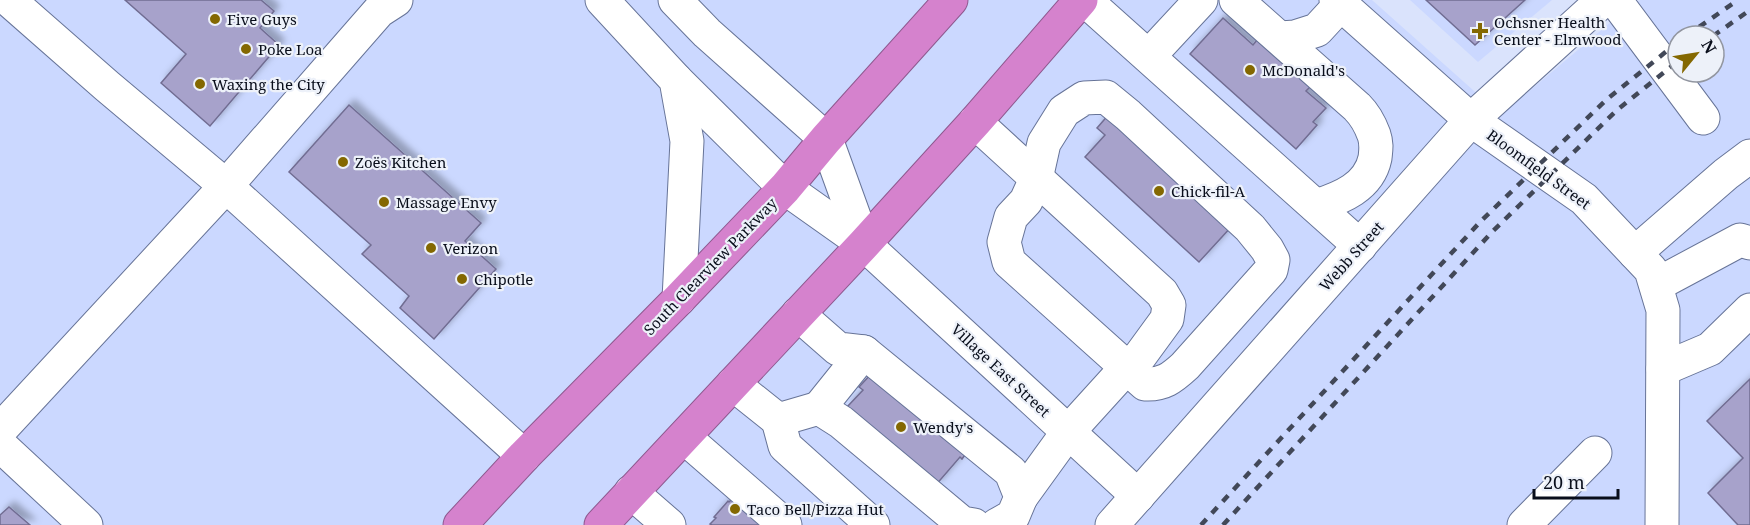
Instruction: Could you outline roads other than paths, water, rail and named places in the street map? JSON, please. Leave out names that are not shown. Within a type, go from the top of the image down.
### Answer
[{"type":"highway","name":"South Clearview Parkway","points":[[460,525],[524,456],[680,299],[785,188],[951,0]]},
{"type":"highway","points":[[601,525],[864,244],[1083,0]]},
{"type":"street","points":[[9,0],[226,186],[524,456]]},
{"type":"street","points":[[0,430],[226,186],[379,11],[396,0]]},
{"type":"street","name":"Village East Street","points":[[602,0],[676,80],[785,188],[864,244],[1138,496]]},
{"type":"street","points":[[675,0],[707,33],[826,139],[864,244]]},
{"type":"street","points":[[1083,0],[1149,56],[1360,246]]},
{"type":"street","points":[[1149,56],[1201,0]]},
{"type":"street","points":[[1236,0],[1364,114],[1377,144],[1373,168],[1364,181],[1336,200],[1316,206]]},
{"type":"street","name":"Webb Street","points":[[1112,525],[1471,120],[1603,0]]},
{"type":"street","points":[[1615,0],[1703,118]]},
{"type":"street","points":[[1313,68],[1313,43],[1317,30],[1339,2]]},
{"type":"street","name":"Bloomfield Street","points":[[1339,2],[1471,120],[1584,199],[1651,270],[1663,310],[1662,525]]},
{"type":"street","points":[[1281,39],[1317,30]]},
{"type":"street","points":[[676,80],[687,141],[680,299]]},
{"type":"street","points":[[1106,97],[1128,115],[1250,228],[1273,260],[1271,270],[1185,366],[1171,378],[1157,384],[1145,384],[1127,367],[1009,262],[1004,242],[1011,217],[1026,201],[1036,179],[1044,142],[1064,111],[1083,98],[1106,97]]},
{"type":"street","points":[[975,122],[1162,293],[1168,305],[1167,319],[1140,356],[1127,367],[1068,432],[1021,497],[1013,516],[997,525]]},
{"type":"street","points":[[1635,253],[1750,156]]},
{"type":"street","points":[[1656,285],[1740,240],[1750,243]]},
{"type":"street","points":[[1663,369],[1710,349],[1750,310]]},
{"type":"street","points":[[798,314],[838,348],[864,352],[1011,472],[1021,497]]},
{"type":"street","points":[[778,420],[819,408],[864,352]]},
{"type":"street","points":[[733,384],[778,420],[785,446],[873,525]]},
{"type":"street","points":[[819,408],[841,422],[962,523],[974,525]]},
{"type":"street","points":[[684,437],[785,525]]},
{"type":"street","points":[[0,445],[86,525]]},
{"type":"street","points":[[1524,525],[1595,453]]},
{"type":"street","points":[[632,492],[669,525]]},
{"type":"railway","points":[[1703,24],[1738,0]]},
{"type":"railway","points":[[1726,27],[1750,10]]},
{"type":"railway","points":[[1201,525],[1481,221],[1606,100],[1666,52]]},
{"type":"railway","points":[[1223,525],[1492,232],[1616,111],[1666,71]]},
{"type":"place","name":"Five Guys","points":[[215,19]]},
{"type":"place","name":"Ochsner Health Center - Elmwood","points":[[1480,31]]},
{"type":"place","name":"Poke Loa","points":[[246,49]]},
{"type":"place","name":"McDonald's","points":[[1250,70]]},
{"type":"place","name":"Waxing the City","points":[[200,84]]},
{"type":"place","name":"Zoës Kitchen","points":[[343,162]]},
{"type":"place","name":"Chick-fil-A","points":[[1159,191]]},
{"type":"place","name":"Massage Envy","points":[[384,202]]},
{"type":"place","name":"Verizon","points":[[431,248]]},
{"type":"place","name":"Chipotle","points":[[462,279]]},
{"type":"place","name":"Wendy's","points":[[901,427]]},
{"type":"place","name":"Taco Bell/Pizza Hut","points":[[735,509]]}]
